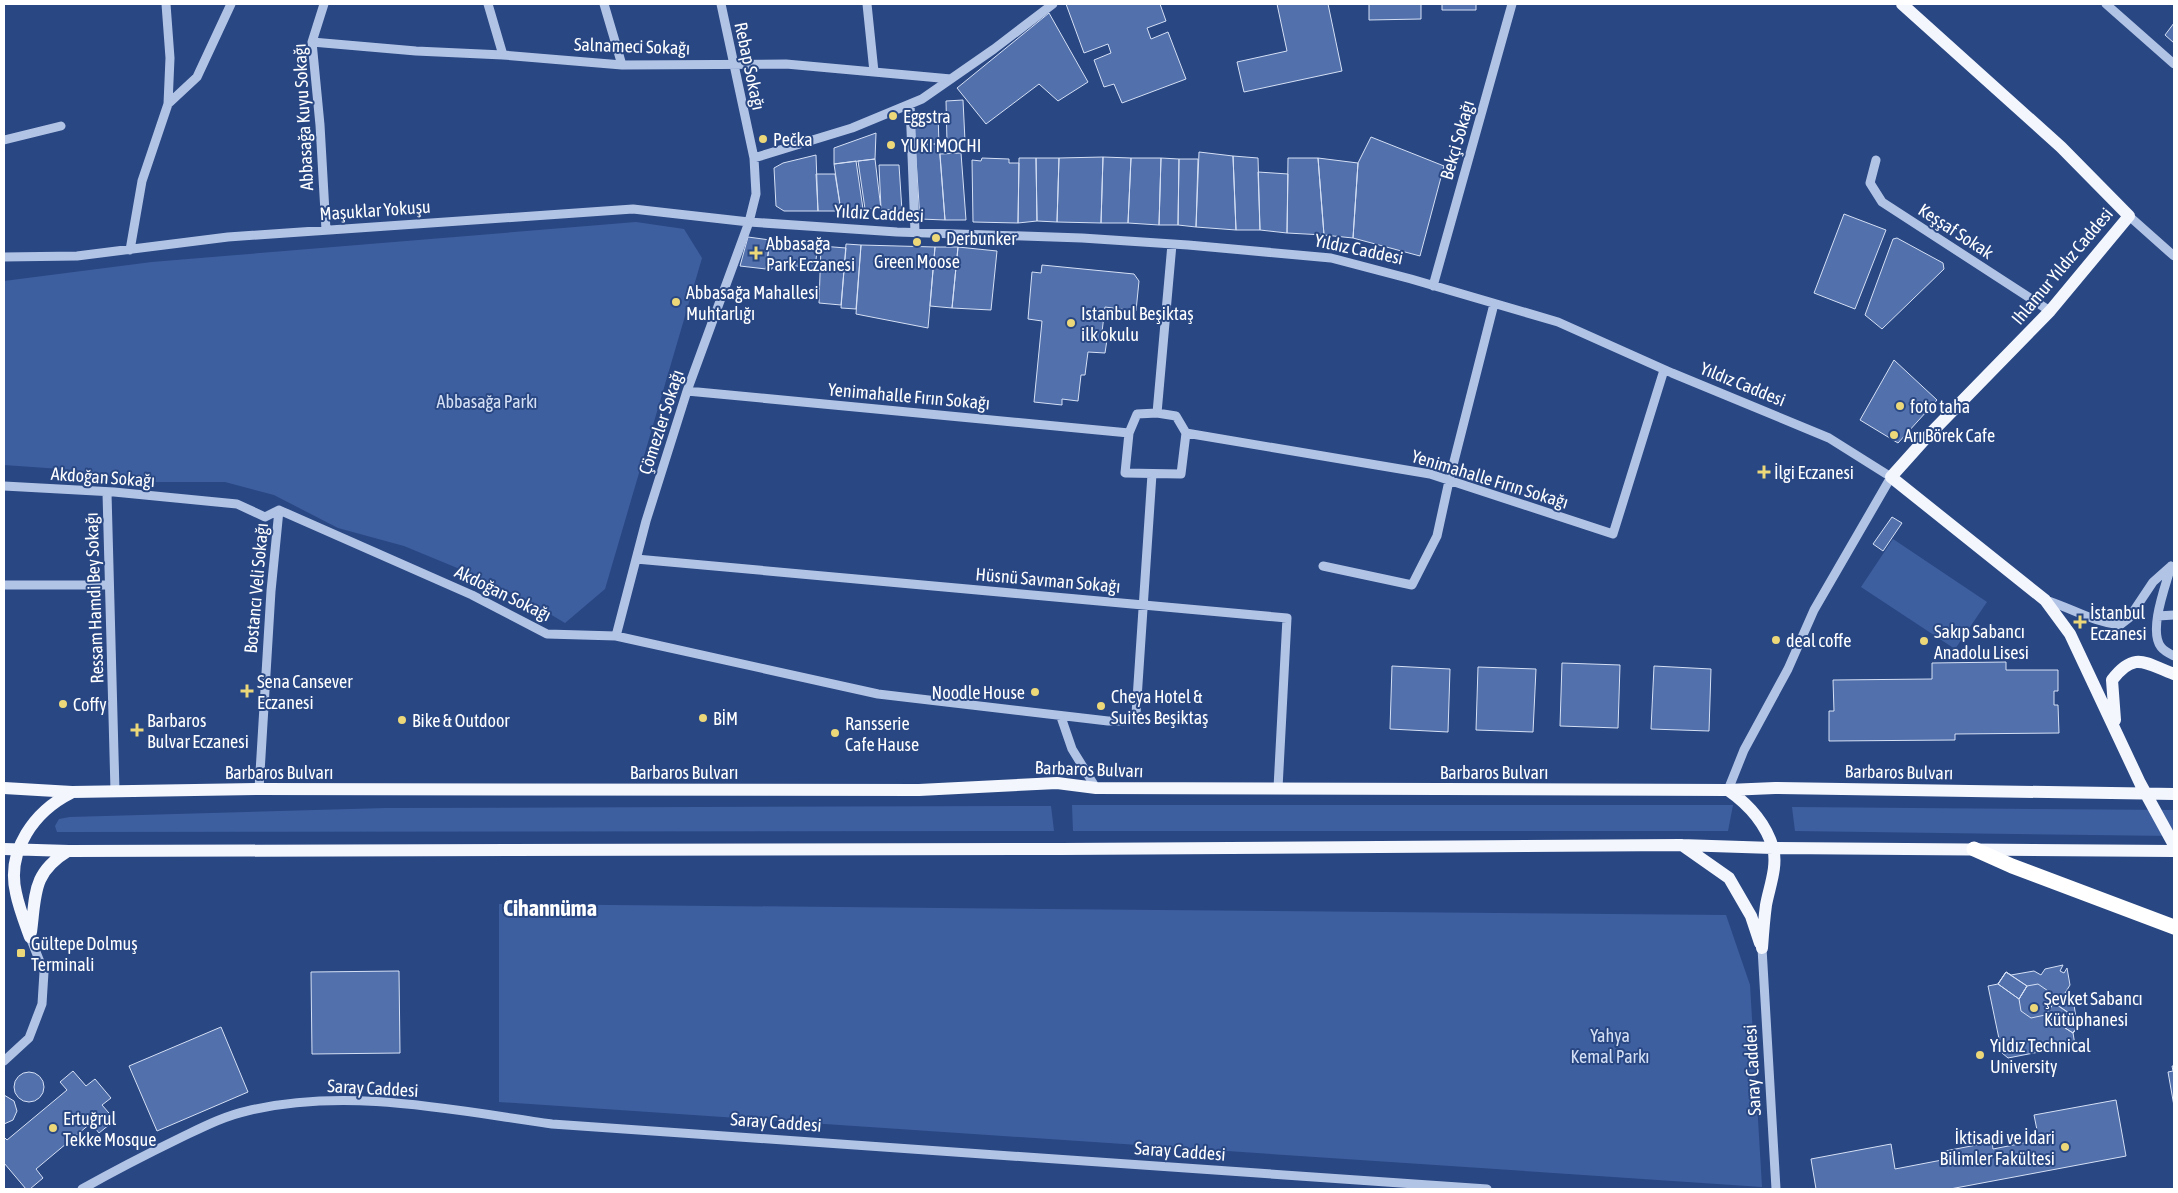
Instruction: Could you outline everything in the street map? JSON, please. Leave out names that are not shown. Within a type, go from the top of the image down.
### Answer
[{"type":"highway","points":[[1974,849],[2012,866],[2174,927]]},
{"type":"main road","name":"Ihlamur Yıldız Caddesi","points":[[1891,477],[1926,438],[2050,311],[2129,216],[2061,147],[1902,4]]},
{"type":"main road","name":"Yıldız Caddesi","points":[[1891,477],[2045,600],[2070,634],[2140,782],[2174,845]]},
{"type":"main road","points":[[2115,728],[2112,680],[2121,669],[2134,662],[2145,662],[2174,674]]},
{"type":"main road","name":"Barbaros Bulvarı","points":[[4,788],[72,792],[259,789],[919,790],[1057,783],[1096,788],[1728,790],[1775,788],[2174,794]]},
{"type":"main road","points":[[1728,790],[1743,801],[1755,814],[1773,848],[1774,863],[1766,907],[1762,948]]},
{"type":"main road","points":[[30,937],[16,892],[15,870],[18,850],[40,814],[54,801],[72,792]]},
{"type":"main road","points":[[1681,844],[1729,878],[1751,916],[1762,948]]},
{"type":"main road","points":[[4,849],[69,851],[1071,849],[1681,844],[1773,848],[2174,851]]},
{"type":"main road","points":[[30,937],[36,891],[43,872],[55,859],[69,851]]},
{"type":"street","points":[[130,250],[142,181],[168,104],[170,58],[166,4]]},
{"type":"street","points":[[168,104],[197,77],[230,4]]},
{"type":"street","name":"Abbasağa Kuyu Sokağı","points":[[324,4],[312,42],[320,125],[326,230]]},
{"type":"street","points":[[488,4],[503,55]]},
{"type":"street","points":[[604,4],[622,64]]},
{"type":"street","name":"Rebap Sokağı","points":[[721,4],[732,64],[754,158],[756,194],[749,222]]},
{"type":"street","points":[[867,4],[874,72]]},
{"type":"street","points":[[754,158],[852,128],[922,99],[1053,4]]},
{"type":"street","name":"Bekçi Sokağı","points":[[1433,286],[1512,4]]},
{"type":"street","points":[[2106,4],[2174,64]]},
{"type":"street","name":"Salnameci Sokağı","points":[[312,42],[416,51],[622,64],[786,64],[951,79]]},
{"type":"street","points":[[910,104],[915,232]]},
{"type":"street","points":[[4,140],[62,126]]},
{"type":"street","name":"Keşşaf Sokak","points":[[1876,160],[1870,183],[1882,202],[2050,311]]},
{"type":"street","name":"Maşuklar Yokuşu","points":[[4,257],[77,256],[228,238],[633,209],[749,222]]},
{"type":"street","points":[[2129,216],[2174,256]]},
{"type":"street","name":"Yıldız Caddesi","points":[[749,222],[915,232],[1082,238],[1331,258],[1558,322],[1664,370],[1829,438],[1891,477]]},
{"type":"street","name":"Çömezler Sokağı","points":[[616,636],[636,559],[687,391],[749,222]]},
{"type":"street","points":[[1157,414],[1172,244]]},
{"type":"street","points":[[1323,566],[1412,585],[1437,536],[1449,480],[1494,304]]},
{"type":"street","name":"Yenimahalle Fırın Sokağı","points":[[1186,433],[1430,474],[1613,534],[1664,370]]},
{"type":"street","name":"Yenimahalle Fırın Sokağı","points":[[687,391],[1129,433]]},
{"type":"street","points":[[1137,414],[1176,416],[1186,433],[1181,474],[1126,473],[1129,433],[1137,414]]},
{"type":"street","points":[[1144,605],[1152,474]]},
{"type":"street","points":[[1728,790],[1744,750],[1788,669],[1814,610],[1891,477]]},
{"type":"street","name":"Akdoğan Sokağı","points":[[4,486],[237,504],[265,517],[279,510],[472,595],[547,634],[616,636],[878,694],[1017,710],[1060,717],[1124,721],[1136,714],[1144,605]]},
{"type":"street","name":"Ressam Hamdi Bey Sokağı","points":[[107,493],[115,792]]},
{"type":"street","name":"Bostancı Veli Sokağı","points":[[259,789],[271,591],[279,510]]},
{"type":"street","name":"Hüsnü Savman Sokağı","points":[[636,559],[1287,618],[1278,788]]},
{"type":"street","points":[[2045,600],[2065,606],[2101,623],[2120,625],[2129,618],[2153,582],[2173,564]]},
{"type":"street","points":[[2173,564],[2158,616],[2156,633],[2161,647],[2174,656]]},
{"type":"street","points":[[4,585],[109,585]]},
{"type":"street","points":[[2158,616],[2174,615]]},
{"type":"street","points":[[1060,717],[1072,749],[1096,788]]},
{"type":"street","points":[[4,1061],[29,1038],[42,1004],[44,972],[30,937]]},
{"type":"street","name":"Saray Caddesi","points":[[1762,948],[1776,1189]]},
{"type":"street","name":"Saray Caddesi","points":[[82,1189],[202,1128],[245,1111],[292,1103],[339,1100],[403,1103],[552,1124],[1487,1189]]},
{"type":"green space","name":"Abbasağa Parkı","points":[[636,222],[684,229],[702,258],[605,589],[565,623],[525,599],[467,572],[404,546],[338,528],[274,495],[225,482],[146,482],[75,470],[4,465],[4,281],[152,262]]},
{"type":"green space","points":[[1893,539],[1987,602],[1955,649],[1861,587]]},
{"type":"green space","points":[[1072,805],[1733,805],[1728,831],[1073,831]]},
{"type":"green space","points":[[1051,806],[1054,831],[57,832],[55,826],[59,819],[70,817],[386,808]]},
{"type":"green space","points":[[1792,807],[2174,810],[2174,836],[1795,831]]},
{"type":"green space","name":"Yahya Kemal Parkı","points":[[499,904],[1726,915],[1750,985],[1762,1187],[499,1102]]},
{"type":"building","points":[[1066,4],[1160,4],[1166,21],[1147,28],[1151,39],[1168,32],[1186,79],[1122,103],[1114,84],[1104,87],[1094,60],[1111,53],[1108,44],[1084,53]]},
{"type":"building","points":[[1277,4],[1328,4],[1342,71],[1244,92],[1237,62],[1287,51]]},
{"type":"building","points":[[1369,4],[1421,4],[1421,19],[1369,20]]},
{"type":"building","points":[[1442,4],[1476,4],[1476,10],[1442,10]]},
{"type":"building","points":[[1049,13],[1088,82],[1058,101],[1039,84],[986,124],[957,88]]},
{"type":"building","points":[[2174,23],[2174,43],[2165,35]]},
{"type":"building","points":[[963,100],[965,141],[947,142],[946,101]]},
{"type":"building","points":[[938,114],[939,144],[915,144],[914,116]]},
{"type":"building","points":[[876,133],[875,159],[834,164],[834,148]]},
{"type":"building","points":[[1371,137],[1444,166],[1420,256],[1353,238],[1358,163]]},
{"type":"building","points":[[915,144],[939,144],[945,220],[920,219]]},
{"type":"building","points":[[1199,152],[1233,156],[1236,230],[1196,227]]},
{"type":"building","points":[[961,153],[966,220],[945,220],[940,154]]},
{"type":"building","points":[[816,155],[818,211],[784,211],[776,206],[774,168],[783,163]]},
{"type":"building","points":[[1233,156],[1258,158],[1260,230],[1236,230]]},
{"type":"building","points":[[1103,157],[1131,158],[1128,223],[1101,223]]},
{"type":"building","points":[[1103,157],[1101,223],[1057,222],[1059,158]]},
{"type":"building","points":[[982,158],[1009,159],[1009,163],[1019,163],[1018,223],[973,222],[972,160],[981,161]]},
{"type":"building","points":[[1019,158],[1036,158],[1037,221],[1018,223]]},
{"type":"building","points":[[1036,158],[1059,158],[1057,222],[1037,221]]},
{"type":"building","points":[[1131,158],[1161,158],[1159,225],[1128,223]]},
{"type":"building","points":[[1161,158],[1179,159],[1178,225],[1159,225]]},
{"type":"building","points":[[1288,158],[1318,158],[1324,235],[1287,233]]},
{"type":"building","points":[[1318,158],[1358,163],[1353,238],[1324,235]]},
{"type":"building","points":[[875,159],[881,209],[865,209],[858,161]]},
{"type":"building","points":[[1179,159],[1198,159],[1196,227],[1178,225]]},
{"type":"building","points":[[856,161],[863,209],[841,211],[834,164]]},
{"type":"building","points":[[879,165],[899,165],[902,211],[881,209]]},
{"type":"building","points":[[1258,172],[1288,174],[1287,233],[1260,230]]},
{"type":"building","points":[[816,174],[835,174],[841,211],[818,211]]},
{"type":"building","points":[[1844,214],[1886,230],[1855,309],[1814,293]]},
{"type":"building","points":[[748,237],[770,240],[766,269],[740,266]]},
{"type":"building","points":[[1897,238],[1943,263],[1944,269],[1882,329],[1865,315],[1893,239]]},
{"type":"building","points":[[770,240],[818,242],[815,269],[773,262],[772,269],[766,269]]},
{"type":"building","points":[[846,244],[861,245],[856,309],[841,308]]},
{"type":"building","points":[[861,245],[935,247],[928,328],[856,314]]},
{"type":"building","points":[[821,246],[846,248],[841,305],[819,303]]},
{"type":"building","points":[[935,247],[958,247],[952,308],[930,306]]},
{"type":"building","points":[[958,247],[997,251],[991,310],[952,308]]},
{"type":"building","points":[[1042,265],[1134,274],[1139,281],[1136,311],[1105,307],[1102,332],[1108,333],[1105,353],[1088,352],[1085,375],[1081,375],[1078,401],[1062,399],[1062,405],[1034,402],[1042,321],[1028,319],[1032,272],[1041,273]]},
{"type":"building","name":"foto taha","points":[[1894,360],[1937,400],[1898,443],[1860,420]]},
{"type":"building","points":[[1892,517],[1902,523],[1883,551],[1873,544]]},
{"type":"building","name":"Sakıp Sabancı Anadolu Lisesi","points":[[2006,662],[2006,670],[2058,670],[2058,691],[2054,691],[2054,705],[2058,705],[2059,733],[1955,734],[1955,740],[1829,741],[1829,711],[1834,711],[1833,680],[1932,679],[1932,663]]},
{"type":"building","points":[[1562,663],[1620,665],[1618,728],[1560,726]]},
{"type":"building","points":[[1392,666],[1450,669],[1448,732],[1390,729]]},
{"type":"building","points":[[1654,666],[1711,669],[1709,731],[1651,729]]},
{"type":"building","points":[[1478,667],[1536,669],[1533,732],[1476,730]]},
{"type":"building","name":"Şevket Sabancı Kütüphanesi","points":[[2063,965],[2060,971],[2064,973],[2067,968],[2070,985],[2065,993],[2073,998],[2076,1018],[2081,1021],[2073,1033],[2075,1045],[2008,1058],[2002,1053],[1988,986],[1998,984],[2006,972],[2011,975],[2034,971],[2041,975],[2045,969]]},
{"type":"building","points":[[399,971],[400,1053],[312,1054],[311,972]]},
{"type":"building","points":[[2006,972],[2027,986],[2019,999],[1998,984]]},
{"type":"building","points":[[2006,972],[2027,986],[2019,999],[1998,984]]},
{"type":"building","points":[[2038,984],[2051,993],[2054,1003],[2045,1015],[2031,1018],[2021,1011],[2019,999],[2027,986]]},
{"type":"building","points":[[2054,1003],[2081,1021],[2073,1033],[2045,1015]]},
{"type":"building","points":[[2054,1003],[2081,1021],[2073,1033],[2045,1015]]},
{"type":"building","points":[[221,1027],[248,1092],[157,1131],[129,1066]]},
{"type":"building","points":[[2172,1066],[2174,1066],[2174,1106],[2168,1072],[2173,1071]]},
{"type":"building","name":"Ertuğrul Tekke Mosque","points":[[73,1071],[86,1086],[95,1079],[111,1098],[102,1105],[115,1120],[99,1133],[91,1123],[36,1169],[43,1178],[30,1189],[26,1189],[4,1163],[4,1137],[7,1140],[67,1090],[60,1082]]},
{"type":"building","points":[[29,1072],[35,1073],[43,1081],[43,1093],[35,1101],[29,1102],[23,1101],[15,1093],[14,1087],[15,1081],[23,1073]]},
{"type":"building","points":[[4,1095],[14,1101],[17,1111],[13,1120],[4,1124]]},
{"type":"building","name":"İktisadi ve İdari Bilimler Fakültesi","points":[[2116,1100],[2126,1156],[1950,1189],[1816,1189],[1811,1159],[1891,1144],[1895,1169],[1942,1160],[1940,1152],[1992,1142],[1993,1149],[2039,1140],[2034,1115]]},
{"type":"place","name":"Eggstra","points":[[893,116]]},
{"type":"place","name":"Pečka","points":[[763,139]]},
{"type":"place","name":"YUKI MOCHI","points":[[891,145]]},
{"type":"place","name":"Derbunker","points":[[936,238]]},
{"type":"place","name":"Green Moose","points":[[917,242]]},
{"type":"place","name":"Abbasağa Park Eczanesi","points":[[756,253]]},
{"type":"place","name":"Abbasağa Mahallesi Muhtarlığı","points":[[676,302]]},
{"type":"place","name":"Istanbul Beşiktaş ilk okulu","points":[[1071,323]]},
{"type":"place","name":"foto taha","points":[[1900,406]]},
{"type":"place","name":"Arı Börek Cafe","points":[[1894,435]]},
{"type":"place","name":"İlgi Eczanesi","points":[[1764,472]]},
{"type":"place","name":"İstanbul Eczanesi","points":[[2080,622]]},
{"type":"place","name":"deal coffe","points":[[1776,640]]},
{"type":"place","name":"Sakıp Sabancı Anadolu Lisesi","points":[[1924,641]]},
{"type":"place","name":"Sena Cansever Eczanesi","points":[[247,691]]},
{"type":"place","name":"Noodle House","points":[[1035,692]]},
{"type":"place","name":"Coffy","points":[[63,704]]},
{"type":"place","name":"Cheya Hotel & Suites Beşiktaş","points":[[1101,706]]},
{"type":"place","name":"BİM","points":[[703,718]]},
{"type":"place","name":"Bike & Outdoor","points":[[402,720]]},
{"type":"place","name":"Barbaros Bulvar Eczanesi","points":[[137,730]]},
{"type":"place","name":"Ransserie Cafe Hause","points":[[835,733]]},
{"type":"place","name":"Gültepe Dolmuş Terminali","points":[[21,953]]},
{"type":"place","name":"Şevket Sabancı Kütüphanesi","points":[[2034,1008]]},
{"type":"place","name":"Yıldız Technical University","points":[[1980,1055]]},
{"type":"place","name":"Ertuğrul Tekke Mosque","points":[[53,1128]]},
{"type":"place","name":"İktisadi ve İdari Bilimler Fakültesi","points":[[2065,1147]]},
{"type":"district","name":"Cihannüma","points":[[550,908]]}]
